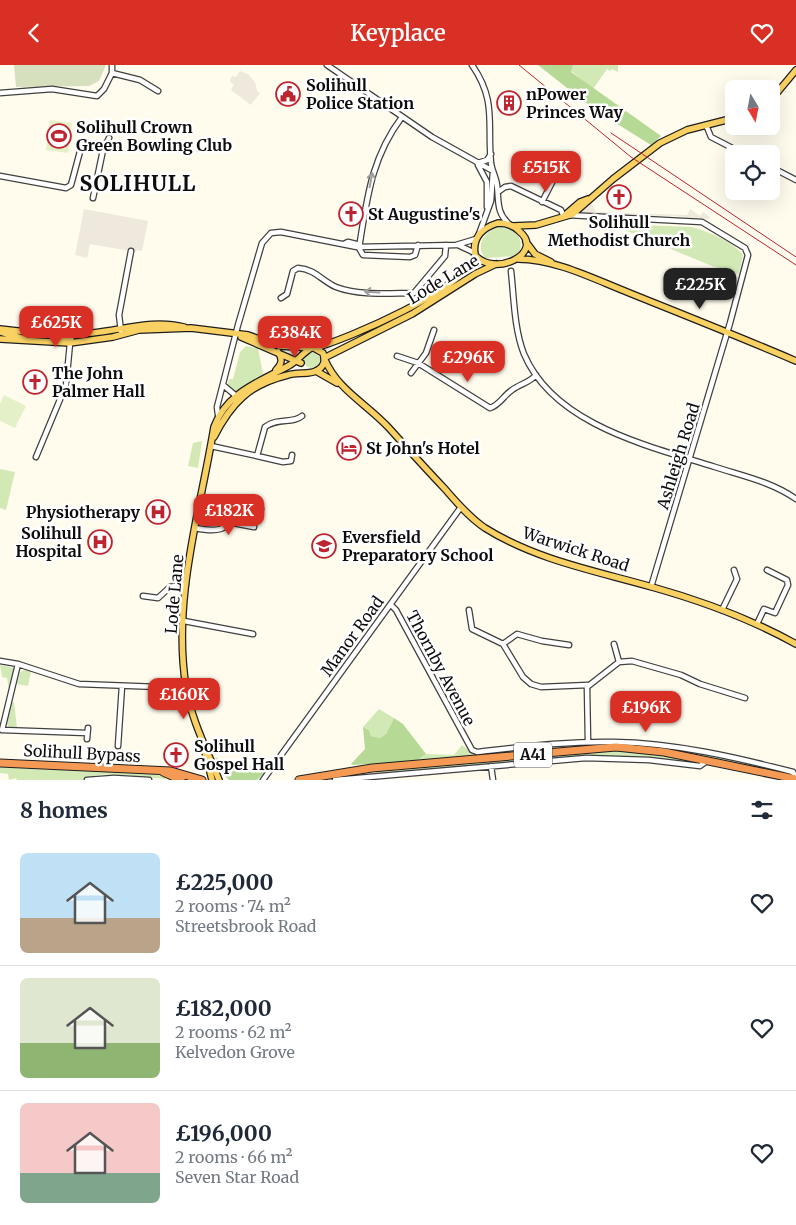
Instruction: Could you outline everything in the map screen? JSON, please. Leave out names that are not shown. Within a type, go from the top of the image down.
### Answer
[{"type":"highway","name":"A41","points":[[299,780],[616,747],[664,751],[796,779]]},
{"type":"highway","name":"Solihull Bypass","points":[[0,763],[128,767],[171,771],[201,779]]},
{"type":"highway","name":"Solihull Bypass","points":[[162,771],[181,780]]},
{"type":"main road","points":[[780,90],[796,72]]},
{"type":"main road","points":[[725,120],[687,131],[655,147],[588,199],[573,214],[564,215],[536,225],[498,223],[492,225],[477,237],[475,254],[482,262],[496,264],[518,259],[531,260],[562,268],[728,331],[796,361]]},
{"type":"main road","points":[[511,225],[526,240],[535,254],[562,268]]},
{"type":"main road","points":[[518,259],[525,251],[526,240],[536,225]]},
{"type":"main road","name":"Lode Lane","points":[[312,348],[342,340],[420,302],[472,266],[475,254]]},
{"type":"main road","name":"Lode Lane","points":[[324,359],[412,314],[475,274],[496,264]]},
{"type":"main road","points":[[0,330],[71,339],[121,328],[161,324],[188,329],[248,335],[279,346],[312,348],[320,351],[324,359],[323,366],[314,372],[305,369],[299,361],[235,334]]},
{"type":"main road","points":[[0,339],[35,343],[122,335],[139,330],[188,329]]},
{"type":"main road","points":[[0,330],[35,343]]},
{"type":"main road","points":[[35,343],[38,335]]},
{"type":"main road","points":[[299,361],[302,355],[312,348]]},
{"type":"main road","points":[[271,375],[281,364],[281,357],[276,350]]},
{"type":"main road","name":"Warwick Road","points":[[324,359],[330,373],[339,384]]},
{"type":"main road","name":"Lode Lane","points":[[219,780],[204,745],[186,688],[183,651],[184,621],[186,585],[194,528],[218,415],[235,395],[299,361]]},
{"type":"main road","name":"Lode Lane","points":[[211,445],[226,415],[240,398],[258,387],[285,375],[314,372]]},
{"type":"main road","name":"Warwick Road","points":[[314,372],[339,384],[374,411],[461,507],[486,528],[523,548],[722,610],[757,624],[796,644]]},
{"type":"main road","name":"Lode Lane","points":[[204,745],[212,780]]},
{"type":"main road","points":[[201,779],[207,775],[209,770]]},
{"type":"street","points":[[0,93],[52,89],[94,96],[102,92],[112,73],[112,65]]},
{"type":"street","points":[[327,65],[402,117],[477,164],[493,171],[496,177],[499,213],[511,225]]},
{"type":"street","points":[[218,415],[217,407],[235,334],[262,243],[271,233],[281,232],[344,244],[348,242],[360,245],[456,245],[477,237],[491,201],[493,171],[491,153],[492,124],[489,101],[483,83],[472,65]]},
{"type":"street","points":[[112,73],[140,80],[158,91]]},
{"type":"street","points":[[402,117],[383,143],[374,170],[360,251],[364,255],[410,257],[414,255],[418,245]]},
{"type":"street","points":[[706,125],[711,137],[727,145]]},
{"type":"street","points":[[93,198],[103,150],[109,137]]},
{"type":"street","points":[[0,176],[66,188],[71,185],[82,144],[86,143],[103,150]]},
{"type":"street","points":[[477,164],[487,159],[491,153]]},
{"type":"street","points":[[477,164],[486,175],[488,182],[487,213]]},
{"type":"street","points":[[542,202],[561,165]]},
{"type":"street","points":[[780,172],[796,180]]},
{"type":"street","points":[[498,192],[504,187],[511,186],[561,210],[564,215]]},
{"type":"street","name":"Ashleigh Road","points":[[564,215],[702,222],[745,248],[748,261],[651,587]]},
{"type":"street","points":[[282,298],[287,294],[293,271],[298,268],[310,269],[334,286],[345,290],[414,293],[445,256],[446,245]]},
{"type":"street","points":[[456,245],[475,254]]},
{"type":"street","points":[[122,335],[119,315],[131,251]]},
{"type":"street","points":[[511,271],[521,341],[525,355],[536,375],[557,398],[602,427],[631,441],[760,481],[796,499]]},
{"type":"street","points":[[410,373],[426,353],[434,330]]},
{"type":"street","points":[[36,457],[66,385],[71,339]]},
{"type":"street","points":[[397,356],[418,363],[490,408],[512,390],[524,385],[536,375]]},
{"type":"street","points":[[223,385],[235,395]]},
{"type":"street","points":[[257,456],[265,427],[277,420],[299,419],[302,416]]},
{"type":"street","points":[[211,445],[285,463],[291,461],[292,455]]},
{"type":"street","points":[[194,528],[215,531],[233,523],[246,510],[259,508],[258,500]]},
{"type":"street","name":"Manor Road","points":[[262,780],[461,507]]},
{"type":"street","points":[[233,523],[254,527]]},
{"type":"street","points":[[722,610],[737,579],[734,570]]},
{"type":"street","points":[[757,624],[764,609],[775,613],[788,585],[788,580],[767,571]]},
{"type":"street","points":[[143,596],[158,597],[170,587],[186,585]]},
{"type":"street","name":"Thornby Avenue","points":[[391,605],[396,610],[467,745],[472,750],[477,752],[588,742]]},
{"type":"street","points":[[469,609],[472,629],[503,644],[523,677],[531,684],[541,687],[588,685],[619,662],[632,661],[681,675],[700,684],[745,698]]},
{"type":"street","points":[[184,621],[254,635]]},
{"type":"street","points":[[503,644],[517,634],[542,641],[569,645]]},
{"type":"street","points":[[614,644],[619,662]]},
{"type":"street","points":[[0,661],[18,664],[79,684],[186,688]]},
{"type":"street","points":[[18,664],[1,730],[54,729],[88,733]]},
{"type":"street","points":[[588,685],[588,742],[644,743],[693,750],[793,772],[796,779]]},
{"type":"street","points":[[118,746],[122,686]]},
{"type":"street","points":[[335,780],[373,772],[491,766],[586,758],[649,760],[700,766],[708,761]]},
{"type":"street","points":[[491,766],[493,780]]},
{"type":"street","points":[[87,780],[114,778],[149,780]]},
{"type":"green space","points":[[14,65],[106,65],[99,81],[89,86],[16,87]]},
{"type":"green space","points":[[538,65],[618,65],[618,72],[607,69],[593,89],[571,71]]},
{"type":"green space","points":[[538,65],[573,65],[571,72],[661,136],[651,145],[595,110]]},
{"type":"green space","name":"Solihull Crown Green Bowling Club","points":[[50,120],[72,123],[68,153],[46,150]]},
{"type":"green space","points":[[615,224],[692,227],[713,234],[733,245],[743,255],[739,274],[712,266],[615,226]]},
{"type":"green space","points":[[497,227],[507,228],[519,237],[521,247],[515,256],[485,258],[481,249],[482,240]]},
{"type":"green space","points":[[246,346],[258,348],[263,374],[236,392],[227,387],[229,379],[233,379],[240,352]]},
{"type":"green space","points":[[309,352],[315,352],[320,357],[318,366],[309,368],[304,363],[304,357]]},
{"type":"green space","points":[[4,395],[26,406],[15,428],[0,421],[0,404]]},
{"type":"green space","points":[[202,441],[198,468],[188,466],[193,443]]},
{"type":"green space","points":[[0,469],[15,472],[6,510],[0,508]]},
{"type":"green space","points":[[0,665],[14,668],[9,690],[7,678],[2,677]]},
{"type":"green space","points":[[25,670],[31,671],[28,686],[17,684],[20,672]]},
{"type":"green space","points":[[10,702],[14,702],[17,728],[10,728],[7,724]]},
{"type":"green space","points":[[379,709],[394,718],[386,734],[380,738],[371,736],[369,730],[363,727]]},
{"type":"green space","points":[[394,718],[403,724],[426,754],[416,761],[351,764],[365,749],[363,727],[369,730],[371,736],[380,738],[386,734]]},
{"type":"green space","points":[[592,743],[660,746],[791,774],[659,748],[628,745],[416,761],[426,754],[454,755],[462,745],[473,753],[482,754]]},
{"type":"green space","points":[[623,750],[665,754],[700,763],[621,756],[582,757],[376,774],[375,771]]},
{"type":"green space","points":[[215,757],[230,766],[255,767],[265,772],[257,780],[229,780],[222,773]]},
{"type":"green space","points":[[0,766],[141,771],[167,777],[165,779],[99,775],[83,780],[17,780],[16,778],[9,780],[8,774],[0,773]]},
{"type":"shaded area","points":[[240,71],[248,74],[255,82],[257,91],[260,93],[251,105],[231,90],[234,84],[230,80],[232,76],[236,77]]},
{"type":"shaded area","points":[[591,202],[596,212],[687,215],[690,209],[700,216],[703,212],[710,217],[709,219],[674,216],[578,214]]},
{"type":"shaded area","points":[[84,209],[148,221],[142,251],[136,250],[136,252],[90,244],[87,258],[75,255]]},
{"type":"railway","points":[[519,65],[631,157],[796,265]]},
{"type":"railway","points":[[611,133],[796,257]]},
{"type":"place","name":"Solihull Police Station","points":[[288,94]]},
{"type":"place","name":"nPower Princes Way","points":[[509,103]]},
{"type":"place","name":"Solihull Crown Green Bowling Club","points":[[59,136]]},
{"type":"place","name":"Solihull Methodist Church","points":[[619,197]]},
{"type":"place","name":"St Augustine's","points":[[351,214]]},
{"type":"place","name":"The John Palmer Hall","points":[[35,382]]},
{"type":"place","name":"St John's Hotel","points":[[349,448]]},
{"type":"place","name":"Physiotherapy","points":[[158,512]]},
{"type":"place","name":"Solihull Hospital","points":[[100,542]]},
{"type":"place","name":"Eversfield Preparatory School","points":[[324,546]]},
{"type":"place","name":"Solihull Gospel Hall","points":[[176,755]]},
{"type":"district","name":"SOLIHULL","points":[[138,184]]}]
